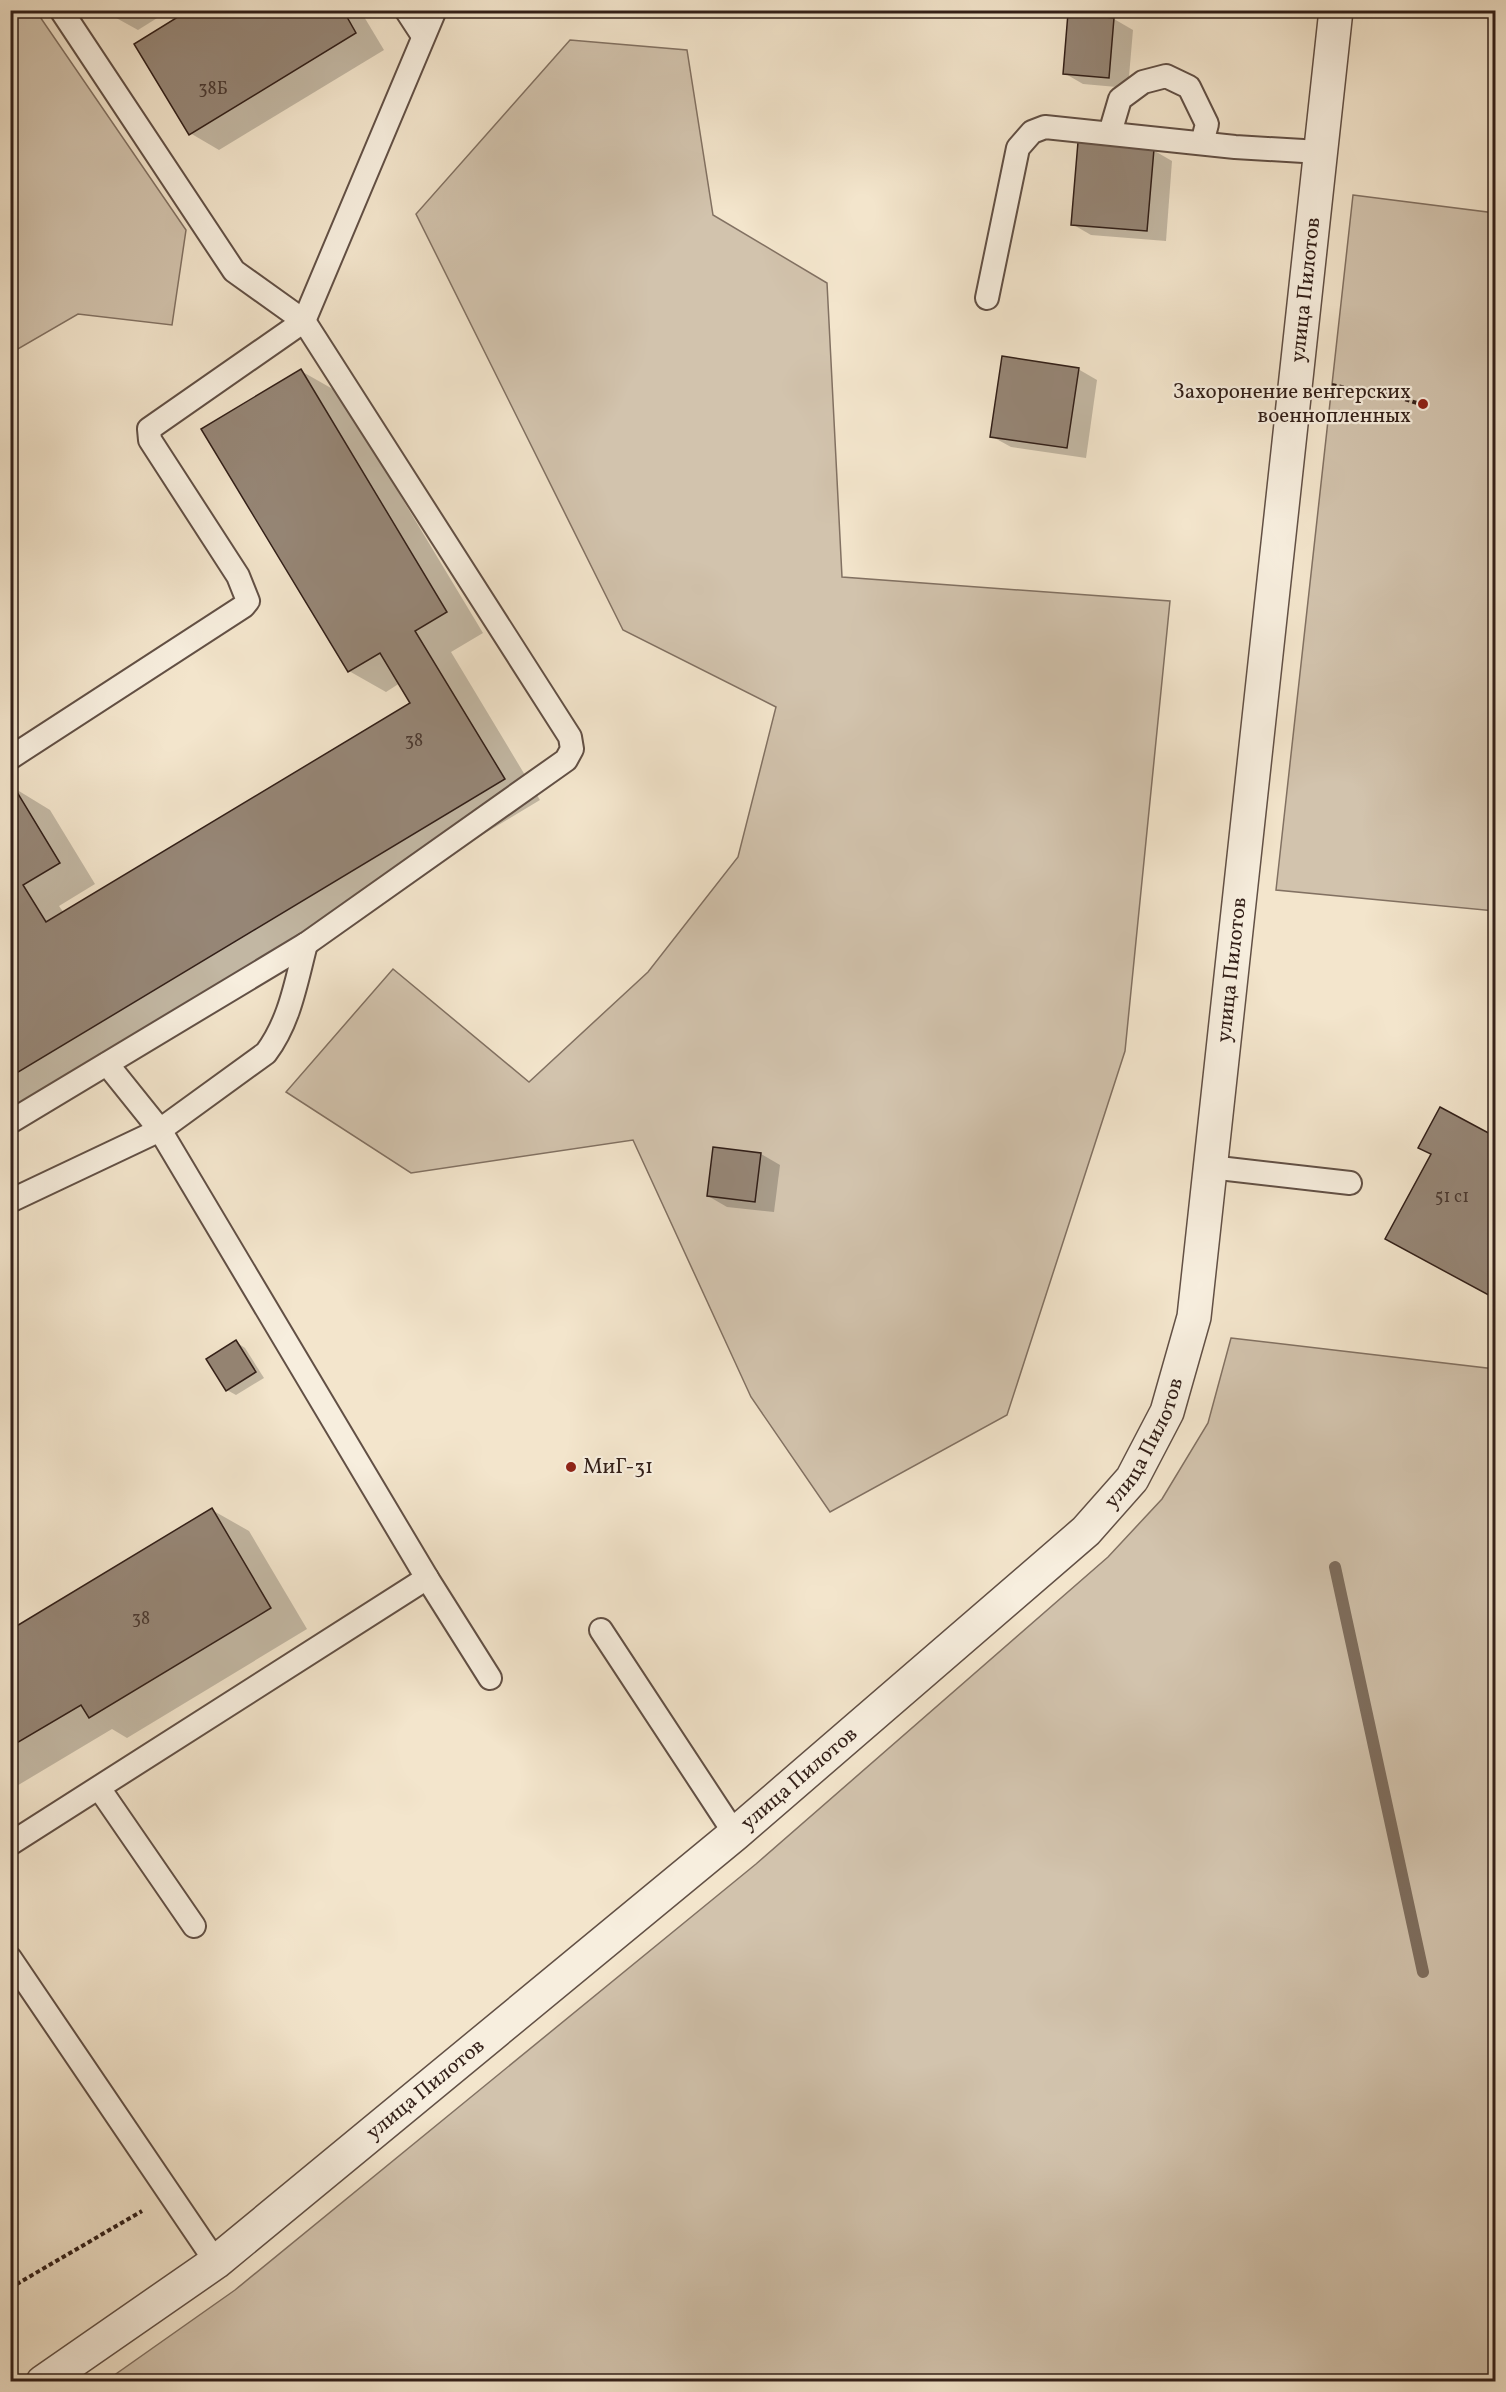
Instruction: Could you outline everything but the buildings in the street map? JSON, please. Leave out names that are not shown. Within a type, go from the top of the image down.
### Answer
[{"type":"street","name":"улица Пилотов","points":[[44,2382],[216,2262],[735,1834],[1086,1531],[1132,1479],[1167,1412],[1194,1317],[1336,10]]},
{"type":"lane","points":[[10,1122],[306,944],[566,760],[570,755],[572,743],[304,321],[234,271],[61,10]]},
{"type":"lane","points":[[406,10],[423,36]]},
{"type":"lane","points":[[10,758],[244,606],[248,601],[248,595],[238,576],[150,440],[148,433],[150,426],[304,321],[435,10]]},
{"type":"lane","points":[[1110,133],[1120,99],[1143,82],[1166,76],[1189,87],[1207,124],[1202,143]]},
{"type":"lane","points":[[987,298],[1018,147],[1032,132],[1045,127],[1320,152]]},
{"type":"lane","points":[[10,1201],[160,1130],[266,1053],[278,1037],[288,1014],[306,944]]},
{"type":"lane","points":[[107,1064],[160,1130],[427,1578],[490,1678]]},
{"type":"lane","points":[[1210,1167],[1350,1183]]},
{"type":"lane","points":[[10,1844],[427,1578]]},
{"type":"lane","points":[[601,1630],[735,1834]]},
{"type":"lane","points":[[99,1788],[194,1926]]},
{"type":"lane","points":[[10,1958],[216,2262]]},
{"type":"path","points":[[1296,377],[1352,389],[1379,391],[1420,404]]},
{"type":"path","points":[[10,2288],[172,2194]]},
{"type":"shaded area","points":[[10,11],[36,11],[186,230],[172,325],[78,314],[11,353]]},
{"type":"shaded area","points":[[570,40],[687,50],[713,215],[827,283],[842,577],[1170,601],[1125,1051],[1007,1415],[830,1512],[751,1397],[633,1140],[411,1173],[286,1092],[393,969],[529,1082],[648,972],[738,857],[776,707],[623,630],[416,214]]},
{"type":"shaded area","points":[[1353,195],[1495,213],[1495,911],[1276,890]]},
{"type":"shaded area","points":[[1231,1338],[1495,1369],[1495,2381],[106,2381],[235,2290],[756,1864],[1108,1557],[1162,1499],[1208,1423]]},
{"type":"waterway","points":[[1335,1567],[1423,1972]]},
{"type":"place","name":"Захоронение венгерских военнопленных","points":[[1423,404]]},
{"type":"place","name":"МиГ-31","points":[[571,1467]]}]
